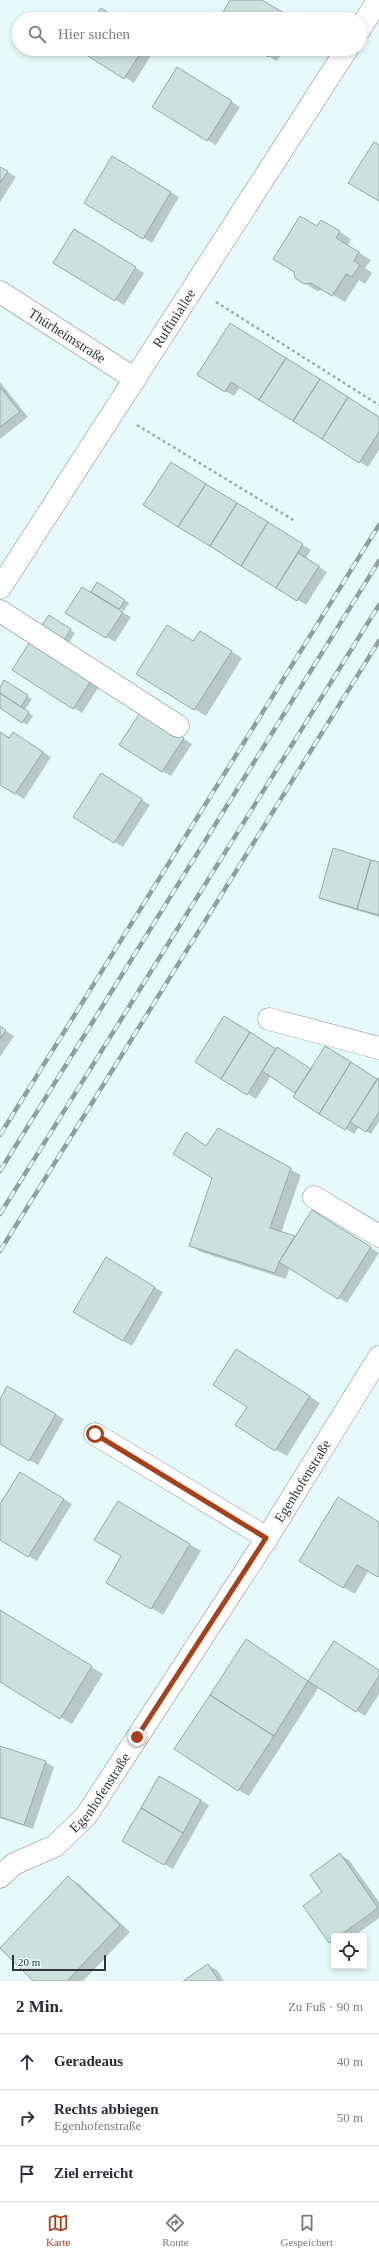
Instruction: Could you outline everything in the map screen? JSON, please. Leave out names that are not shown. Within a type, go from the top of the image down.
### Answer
[{"type":"street","points":[[367,18],[378,0]]},
{"type":"street","name":"Ruffiniallee","points":[[0,588],[343,56]]},
{"type":"street","name":"Thürheimstraße","points":[[0,292],[135,379]]},
{"type":"street","points":[[0,611],[178,726]]},
{"type":"street","points":[[269,1019],[379,1048]]},
{"type":"street","points":[[314,1197],[379,1236]]},
{"type":"street","name":"Egenhofenstraße","points":[[0,1877],[14,1864],[55,1846],[86,1816],[266,1538],[379,1356]]},
{"type":"street","points":[[95,1434],[266,1538]]},
{"type":"path","points":[[194,288],[379,405]]},
{"type":"path","points":[[113,411],[295,521]]},
{"type":"building","points":[[230,0],[262,0],[282,12],[223,12]]},
{"type":"building","points":[[101,8],[107,12],[98,12]]},
{"type":"building","points":[[88,56],[139,56],[124,79]]},
{"type":"building","points":[[177,67],[232,101],[207,141],[152,107]]},
{"type":"building","points":[[374,142],[379,145],[379,201],[348,183]]},
{"type":"building","points":[[112,156],[171,192],[143,239],[84,203]]},
{"type":"building","points":[[0,167],[8,171],[0,183]]},
{"type":"building","points":[[300,216],[317,226],[321,220],[340,231],[336,238],[359,252],[354,261],[360,265],[352,277],[346,274],[332,296],[311,283],[304,284],[295,278],[294,272],[273,259]]},
{"type":"building","points":[[74,229],[136,267],[115,301],[53,263]]},
{"type":"building","points":[[230,323],[286,358],[259,400],[231,382],[225,392],[197,375]]},
{"type":"building","points":[[286,358],[320,379],[293,421],[259,400]]},
{"type":"building","points":[[320,379],[348,397],[322,439],[293,421]]},
{"type":"building","points":[[0,387],[20,412],[0,427]]},
{"type":"building","points":[[348,397],[379,417],[379,432],[359,463],[322,439]]},
{"type":"building","points":[[171,462],[206,484],[178,527],[143,505]]},
{"type":"building","points":[[206,484],[237,503],[210,546],[178,527]]},
{"type":"building","points":[[237,503],[268,522],[241,566],[210,546]]},
{"type":"building","points":[[268,522],[303,544],[276,588],[241,566]]},
{"type":"building","points":[[298,553],[319,566],[297,601],[276,588]]},
{"type":"building","points":[[97,582],[125,600],[119,609],[91,592]]},
{"type":"building","points":[[82,587],[123,612],[106,638],[65,613]]},
{"type":"building","points":[[49,615],[71,629],[63,642],[40,627]]},
{"type":"building","points":[[167,625],[193,641],[200,631],[232,651],[194,710],[136,674]]},
{"type":"building","points":[[31,640],[92,679],[73,709],[12,670]]},
{"type":"building","points":[[4,680],[28,695],[21,707],[0,693],[0,687]]},
{"type":"building","points":[[0,693],[29,712],[22,723],[0,708]]},
{"type":"building","points":[[141,711],[184,738],[162,772],[119,745]]},
{"type":"building","points":[[0,732],[9,738],[13,732],[43,752],[15,794],[0,785]]},
{"type":"building","points":[[101,773],[142,799],[114,843],[73,817]]},
{"type":"building","points":[[333,848],[371,860],[357,909],[319,898]]},
{"type":"building","points":[[371,860],[379,862],[379,915],[357,909]]},
{"type":"building","points":[[224,1016],[250,1032],[221,1079],[195,1062]]},
{"type":"building","points":[[0,1026],[6,1030],[0,1039]]},
{"type":"building","points":[[250,1032],[276,1049],[247,1095],[221,1079]]},
{"type":"building","points":[[325,1046],[351,1062],[319,1114],[293,1097]]},
{"type":"building","points":[[277,1047],[311,1069],[295,1093],[262,1071]]},
{"type":"building","points":[[351,1062],[377,1079],[345,1130],[319,1114]]},
{"type":"building","points":[[379,1077],[379,1112],[366,1132],[350,1122]]},
{"type":"building","points":[[218,1128],[291,1168],[270,1228],[295,1236],[279,1262],[275,1273],[189,1246],[212,1178],[173,1154],[186,1132],[206,1146]]},
{"type":"building","points":[[312,1210],[371,1247],[338,1299],[279,1262]]},
{"type":"building","points":[[106,1257],[155,1287],[123,1341],[73,1312]]},
{"type":"building","points":[[236,1349],[310,1396],[275,1451],[235,1425],[247,1407],[213,1385]]},
{"type":"building","points":[[7,1386],[56,1414],[29,1461],[0,1444],[0,1399]]},
{"type":"building","points":[[20,1472],[64,1499],[28,1557],[0,1540],[0,1504]]},
{"type":"building","points":[[338,1497],[379,1522],[379,1576],[378,1577],[357,1565],[343,1588],[299,1561]]},
{"type":"building","points":[[118,1501],[190,1544],[151,1609],[106,1583],[121,1556],[94,1540]]},
{"type":"building","points":[[0,1610],[92,1666],[60,1719],[0,1682]]},
{"type":"building","points":[[246,1639],[308,1681],[274,1736],[210,1695]]},
{"type":"building","points":[[334,1641],[379,1670],[379,1676],[356,1712],[308,1681]]},
{"type":"building","points":[[210,1695],[274,1736],[238,1791],[174,1749]]},
{"type":"building","points":[[0,1746],[46,1761],[24,1825],[0,1817]]},
{"type":"building","points":[[159,1776],[201,1800],[183,1833],[141,1808]]},
{"type":"building","points":[[141,1808],[183,1833],[164,1865],[122,1841]]},
{"type":"building","points":[[340,1853],[378,1908],[343,1933],[331,1933],[331,1941],[329,1943],[303,1906],[322,1892],[310,1875]]},
{"type":"building","points":[[68,1876],[120,1925],[67,1981],[33,1981],[0,1948]]},
{"type":"building","points":[[208,1964],[219,1981],[183,1981]]},
{"type":"railway","points":[[0,1135],[379,525]]},
{"type":"railway","points":[[0,1171],[379,561]]},
{"type":"railway","points":[[0,1214],[379,605]]},
{"type":"railway","points":[[0,1251],[379,641]]},
{"type":"route","points":[[95,1434],[266,1538],[137,1737]]}]
